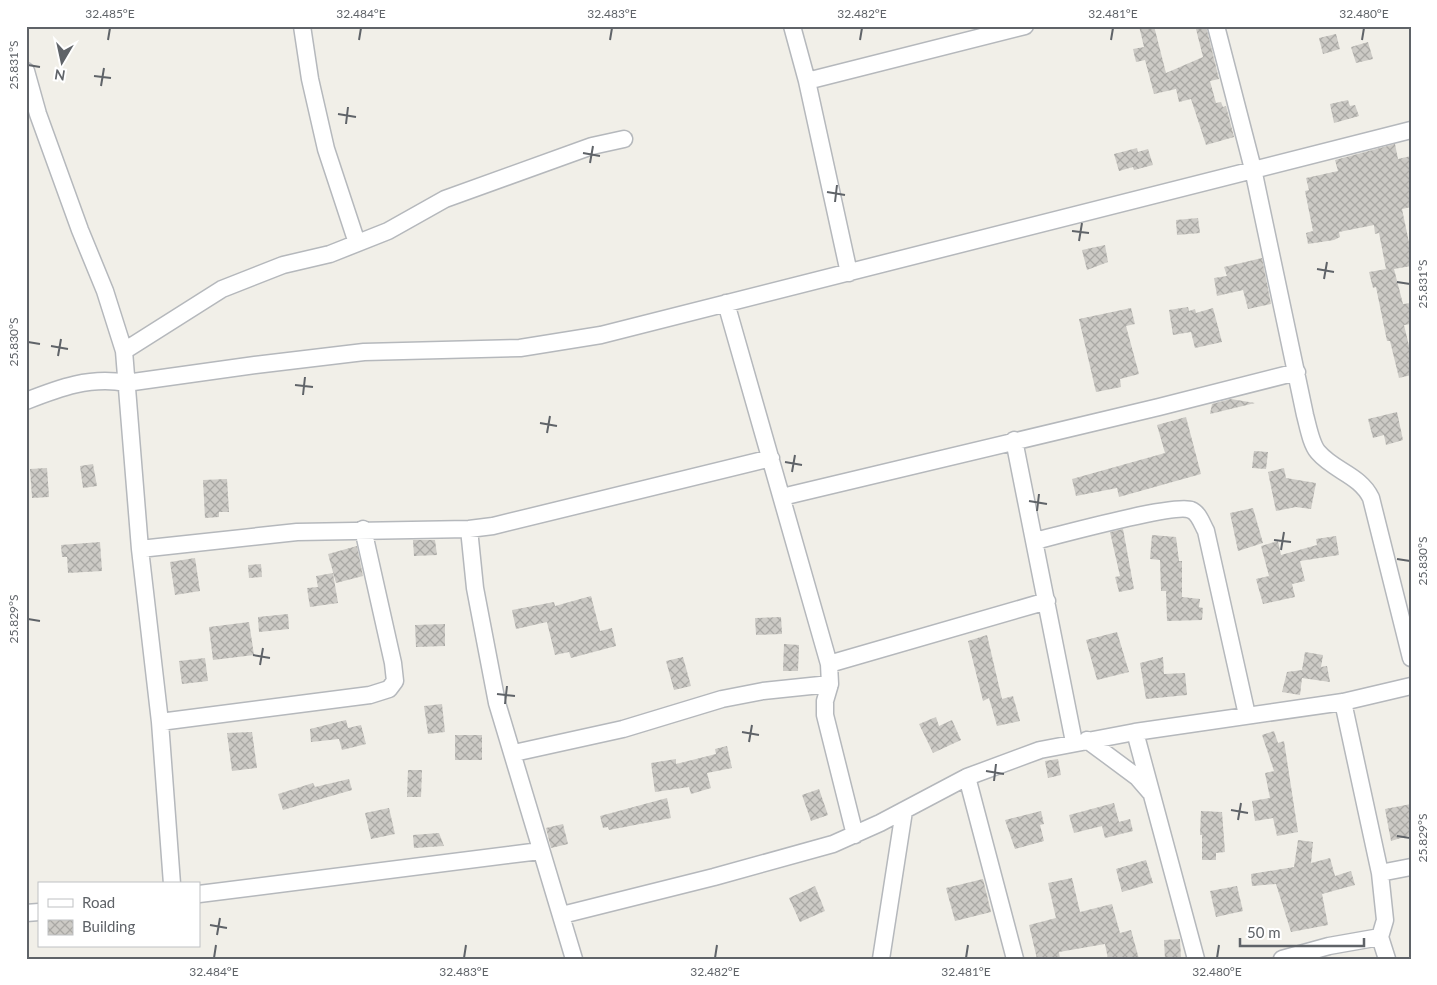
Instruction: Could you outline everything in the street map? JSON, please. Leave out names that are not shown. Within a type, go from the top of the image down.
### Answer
[{"type":"street","points":[[302,26],[310,79],[326,148],[357,243]]},
{"type":"street","points":[[792,26],[807,81],[849,273]]},
{"type":"street","points":[[807,81],[1025,26]]},
{"type":"street","points":[[1216,26],[1253,170],[1305,415],[1317,452],[1341,471],[1361,482],[1371,498],[1411,658]]},
{"type":"street","points":[[26,71],[38,114],[80,230],[105,291],[124,351],[140,549],[160,722],[172,882]]},
{"type":"street","points":[[26,402],[85,381],[107,380],[126,383],[364,352],[520,348],[601,335],[1411,130]]},
{"type":"street","points":[[124,351],[222,289],[283,266],[330,254],[388,231],[445,199],[592,146],[624,139]]},
{"type":"street","points":[[726,303],[829,664],[830,684],[825,701],[825,715],[855,835]]},
{"type":"street","points":[[782,497],[1297,372]]},
{"type":"street","points":[[1014,440],[1047,601],[1080,741],[1137,777],[1153,795]]},
{"type":"street","points":[[140,549],[298,532],[469,529],[493,526],[771,458]]},
{"type":"street","points":[[1035,541],[1159,511],[1189,508],[1197,514],[1206,531],[1247,715]]},
{"type":"street","points":[[469,529],[475,588],[497,703],[514,752],[540,851],[562,915],[574,959]]},
{"type":"street","points":[[160,722],[370,695],[389,689],[395,680],[393,663],[363,530]]},
{"type":"street","points":[[829,664],[1047,601]]},
{"type":"street","points":[[514,752],[623,729],[722,699],[763,691],[830,684]]},
{"type":"street","points":[[562,915],[723,875],[833,844],[904,811],[966,777],[1040,750],[1135,732],[1343,702],[1411,686]]},
{"type":"street","points":[[1343,702],[1380,873],[1385,920],[1380,937],[1387,959]]},
{"type":"street","points":[[1135,732],[1196,959]]},
{"type":"street","points":[[966,777],[1015,959]]},
{"type":"street","points":[[881,959],[904,811]]},
{"type":"street","points":[[200,894],[540,851]]},
{"type":"street","points":[[1380,873],[1411,866]]},
{"type":"street","points":[[1282,959],[1329,946],[1380,937]]},
{"type":"building","points":[[1139,26],[1154,26],[1166,73],[1203,57],[1196,29],[1206,26],[1219,79],[1210,81],[1216,103],[1221,102],[1223,107],[1226,106],[1234,137],[1206,145],[1191,99],[1179,102],[1176,89],[1154,94],[1145,60],[1136,62],[1133,49],[1144,47]]},
{"type":"building","points":[[1336,34],[1340,49],[1323,54],[1319,38]]},
{"type":"building","points":[[1368,42],[1373,59],[1356,63],[1351,47]]},
{"type":"building","points":[[1348,100],[1350,106],[1355,105],[1359,116],[1334,123],[1330,104]]},
{"type":"building","points":[[1395,144],[1398,159],[1411,156],[1411,207],[1402,209],[1411,252],[1411,266],[1394,269],[1403,304],[1411,303],[1411,324],[1404,325],[1411,354],[1411,375],[1399,378],[1390,341],[1387,341],[1376,287],[1373,288],[1369,272],[1386,269],[1379,233],[1375,234],[1374,225],[1339,232],[1340,237],[1334,240],[1308,244],[1306,233],[1313,231],[1305,191],[1309,190],[1306,178],[1338,171],[1335,160]]},
{"type":"building","points":[[1137,148],[1138,152],[1148,149],[1153,165],[1134,170],[1133,167],[1119,171],[1114,154]]},
{"type":"building","points":[[1198,218],[1200,233],[1177,235],[1176,220]]},
{"type":"building","points":[[1105,245],[1108,262],[1087,270],[1082,250]]},
{"type":"building","points":[[1262,258],[1271,304],[1248,309],[1243,290],[1217,296],[1214,278],[1227,276],[1224,267]]},
{"type":"building","points":[[1188,307],[1189,311],[1195,309],[1196,313],[1213,308],[1222,342],[1195,348],[1191,332],[1173,335],[1169,310]]},
{"type":"building","points":[[1131,308],[1135,324],[1126,326],[1139,374],[1120,379],[1121,387],[1096,392],[1079,319]]},
{"type":"building","points":[[1231,399],[1255,403],[1210,414],[1212,404]]},
{"type":"building","points":[[1397,412],[1403,440],[1386,445],[1384,435],[1373,438],[1368,419]]},
{"type":"building","points":[[1186,417],[1201,474],[1119,497],[1117,488],[1076,496],[1072,479],[1165,453],[1157,425]]},
{"type":"building","points":[[1254,451],[1268,452],[1266,469],[1252,468]]},
{"type":"building","points":[[93,464],[97,486],[83,488],[80,466]]},
{"type":"building","points":[[47,468],[49,497],[32,498],[30,469]]},
{"type":"building","points":[[1284,468],[1286,478],[1316,483],[1311,509],[1296,507],[1276,511],[1268,472]]},
{"type":"building","points":[[227,479],[229,512],[219,512],[219,517],[205,518],[203,480]]},
{"type":"building","points":[[1253,508],[1263,543],[1238,551],[1230,513]]},
{"type":"building","points":[[1123,529],[1134,589],[1119,592],[1115,577],[1120,576],[1110,532]]},
{"type":"building","points":[[1152,535],[1176,537],[1179,561],[1182,561],[1182,597],[1200,599],[1199,607],[1203,608],[1202,620],[1167,621],[1166,591],[1161,591],[1160,560],[1150,559]]},
{"type":"building","points":[[1336,536],[1339,555],[1300,561],[1305,581],[1292,584],[1295,597],[1263,604],[1256,579],[1269,576],[1261,546],[1278,541],[1281,555],[1317,545],[1316,539]]},
{"type":"building","points":[[413,540],[435,540],[437,555],[414,556]]},
{"type":"building","points":[[100,542],[102,571],[68,573],[67,557],[62,557],[61,545]]},
{"type":"building","points":[[357,546],[363,576],[336,583],[328,554]]},
{"type":"building","points":[[195,558],[200,591],[175,595],[170,562]]},
{"type":"building","points":[[261,564],[262,577],[249,578],[248,565]]},
{"type":"building","points":[[333,573],[338,603],[310,607],[307,588],[318,587],[316,576]]},
{"type":"building","points":[[591,596],[600,631],[612,628],[616,646],[571,658],[569,652],[555,655],[547,622],[516,629],[512,610],[554,602],[555,606]]},
{"type":"building","points":[[288,614],[289,629],[259,632],[258,617]]},
{"type":"building","points":[[781,617],[782,634],[756,635],[755,618]]},
{"type":"building","points":[[249,622],[254,655],[213,660],[209,627]]},
{"type":"building","points":[[445,624],[445,646],[416,647],[415,625]]},
{"type":"building","points":[[1117,632],[1129,672],[1097,680],[1086,640]]},
{"type":"building","points":[[987,635],[1002,699],[1013,696],[1020,721],[997,726],[989,698],[983,701],[968,641]]},
{"type":"building","points":[[784,644],[799,645],[798,671],[783,671]]},
{"type":"building","points":[[1305,652],[1323,655],[1321,667],[1327,666],[1330,682],[1302,678],[1300,695],[1282,692],[1287,672],[1302,670]]},
{"type":"building","points":[[683,657],[691,686],[674,690],[666,661]]},
{"type":"building","points":[[1163,657],[1164,674],[1185,673],[1187,695],[1146,699],[1140,663]]},
{"type":"building","points":[[205,658],[208,681],[182,684],[179,661]]},
{"type":"building","points":[[442,704],[445,732],[428,734],[424,706]]},
{"type":"building","points":[[936,717],[939,726],[952,720],[961,740],[933,753],[919,724]]},
{"type":"building","points":[[346,720],[348,728],[361,725],[366,744],[342,750],[339,739],[311,742],[310,729]]},
{"type":"building","points":[[1274,731],[1278,743],[1284,741],[1298,832],[1277,836],[1273,818],[1255,821],[1252,801],[1270,798],[1265,773],[1274,771],[1262,735]]},
{"type":"building","points":[[252,732],[257,768],[232,771],[227,733]]},
{"type":"building","points":[[455,735],[482,735],[482,760],[455,760]]},
{"type":"building","points":[[727,746],[732,768],[707,773],[711,788],[691,794],[689,787],[655,792],[651,763],[676,759],[676,764],[716,754],[715,749]]},
{"type":"building","points":[[1058,759],[1061,775],[1048,778],[1045,761]]},
{"type":"building","points":[[408,770],[422,770],[421,797],[407,797]]},
{"type":"building","points":[[349,779],[352,790],[283,810],[278,794],[313,783],[315,787]]},
{"type":"building","points":[[819,789],[828,815],[811,821],[802,795]]},
{"type":"building","points":[[667,798],[671,818],[609,830],[608,827],[603,828],[600,816]]},
{"type":"building","points":[[1114,803],[1119,822],[1130,819],[1133,831],[1105,838],[1102,826],[1074,833],[1069,815]]},
{"type":"building","points":[[1411,804],[1411,835],[1391,841],[1385,809]]},
{"type":"building","points":[[389,808],[395,834],[371,839],[365,813]]},
{"type":"building","points":[[1041,811],[1044,824],[1040,825],[1044,841],[1015,849],[1005,820]]},
{"type":"building","points":[[1201,811],[1222,812],[1225,852],[1216,853],[1216,860],[1202,860]]},
{"type":"building","points":[[563,824],[568,844],[551,848],[546,828]]},
{"type":"building","points":[[439,833],[444,846],[414,848],[413,835]]},
{"type":"building","points":[[1298,840],[1313,842],[1311,863],[1330,858],[1335,876],[1351,871],[1355,885],[1322,894],[1328,925],[1291,932],[1276,884],[1252,886],[1251,874],[1294,867]]},
{"type":"building","points":[[1146,860],[1153,883],[1122,892],[1116,869]]},
{"type":"building","points":[[1072,878],[1080,912],[1112,904],[1120,933],[1131,930],[1139,959],[1108,959],[1105,944],[1059,952],[1060,959],[1037,959],[1029,925],[1056,918],[1048,883]]},
{"type":"building","points":[[983,879],[991,912],[955,921],[946,888]]},
{"type":"building","points":[[815,886],[825,911],[800,922],[789,898]]},
{"type":"building","points":[[1237,886],[1243,911],[1216,917],[1210,891]]},
{"type":"building","points":[[1180,939],[1181,959],[1165,959],[1164,940]]}]
